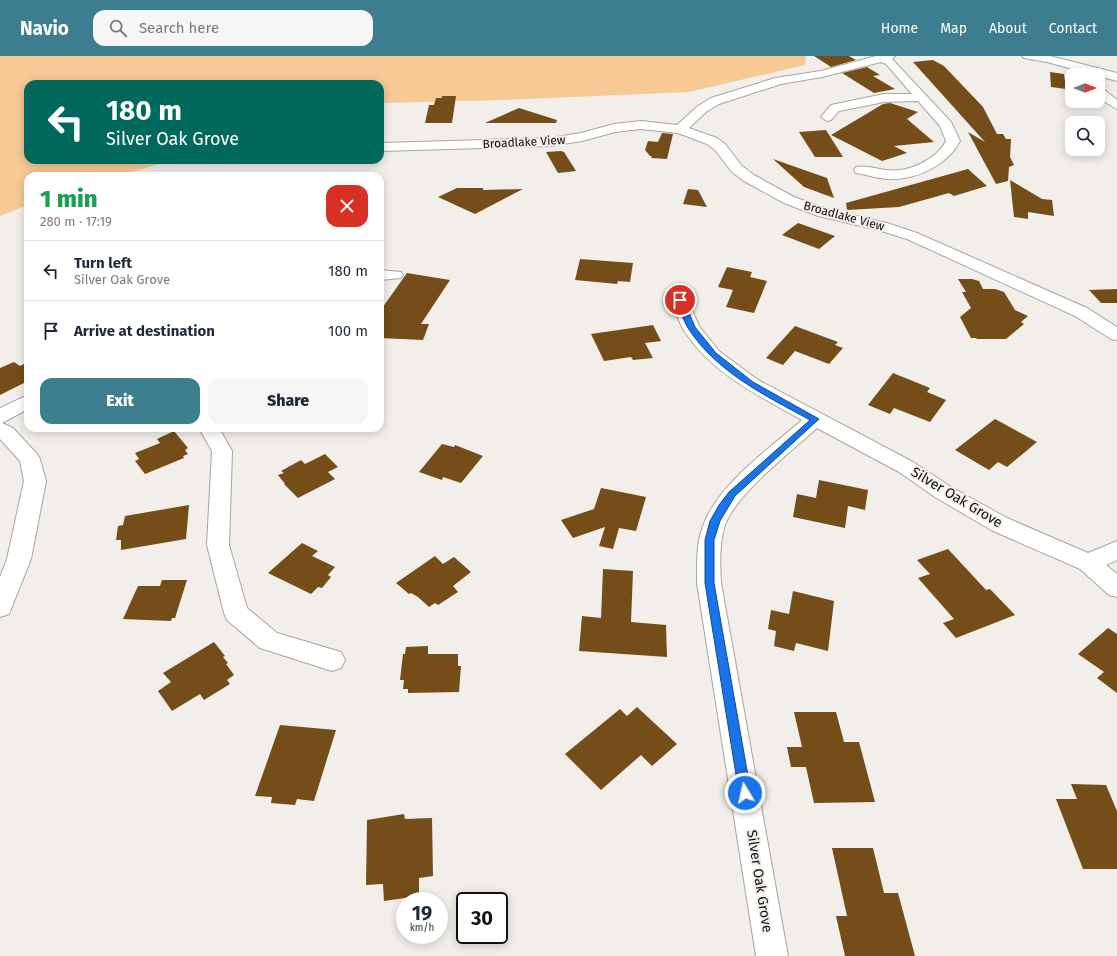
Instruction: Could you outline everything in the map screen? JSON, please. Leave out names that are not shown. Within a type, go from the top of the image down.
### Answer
[{"type":"street","points":[[1028,56],[1060,62],[1077,68]]},
{"type":"street","points":[[680,129],[702,108],[715,101],[779,81],[822,74],[886,57],[946,125],[953,141],[951,146],[936,161],[922,168],[896,175],[861,170]]},
{"type":"street","points":[[865,63],[908,82]]},
{"type":"street","points":[[1105,76],[1117,77]]},
{"type":"street","points":[[1105,96],[1117,105]]},
{"type":"street","points":[[827,117],[835,108],[884,98],[921,97]]},
{"type":"street","name":"Broadlake View","points":[[384,147],[552,142],[582,137],[614,128],[641,125],[680,129],[712,141],[720,147],[744,174],[764,188],[789,200],[823,212],[882,226],[912,236],[1081,312],[1117,335]]},
{"type":"street","name":"Silver Oak Grove","points":[[680,300],[691,327],[713,355],[751,384],[906,467],[943,492],[999,524],[1088,564],[1117,588]]},
{"type":"street","points":[[0,417],[24,403]]},
{"type":"street","name":"Silver Oak Grove","points":[[772,956],[710,583],[709,540],[715,521],[722,507],[732,494],[815,419]]},
{"type":"street","points":[[0,430],[6,433],[30,459],[35,481],[19,559],[0,607]]},
{"type":"street","points":[[211,432],[222,451],[218,545],[236,613],[269,641],[332,660]]},
{"type":"street","points":[[1088,564],[1117,550]]},
{"type":"shaded area","points":[[0,56],[806,56],[805,65],[689,92],[504,100],[384,103],[384,80],[24,80],[24,164],[158,164],[133,172],[24,172],[24,207],[0,216]]},
{"type":"building","points":[[814,56],[849,56],[856,60],[831,67]]},
{"type":"building","points":[[933,60],[944,66],[983,107],[997,134],[1003,134],[1006,139],[1011,139],[1010,157],[1014,165],[1009,167],[1008,181],[996,184],[968,132],[985,142],[913,62]]},
{"type":"building","points":[[867,67],[880,75],[873,76],[895,89],[874,93],[842,73]]},
{"type":"building","points":[[1050,72],[1064,74],[1065,89],[1051,87]]},
{"type":"building","points":[[442,96],[456,96],[452,123],[425,123],[429,105],[434,105],[436,98],[442,98]]},
{"type":"building","points":[[890,103],[918,112],[907,119],[934,142],[894,146],[907,153],[882,161],[831,135],[883,104]]},
{"type":"building","points":[[519,108],[557,120],[556,123],[485,123]]},
{"type":"building","points":[[826,130],[843,157],[815,157],[799,132]]},
{"type":"building","points":[[662,133],[673,134],[667,159],[651,158],[652,156],[650,156],[645,150],[648,141],[658,142]]},
{"type":"building","points":[[546,152],[564,152],[576,171],[558,173]]},
{"type":"building","points":[[773,159],[827,178],[834,198],[804,187]]},
{"type":"building","points":[[968,169],[987,186],[954,196],[949,193],[899,207],[847,210],[846,203]]},
{"type":"building","points":[[1010,180],[1042,199],[1052,200],[1054,216],[1028,212],[1028,219],[1014,217]]},
{"type":"building","points":[[457,188],[483,188],[483,190],[523,189],[475,214],[438,197]]},
{"type":"building","points":[[688,189],[698,190],[707,207],[683,204]]},
{"type":"building","points":[[798,223],[835,236],[819,249],[782,235]]},
{"type":"building","points":[[580,259],[633,263],[630,282],[618,281],[617,284],[575,280]]},
{"type":"building","points":[[727,267],[752,272],[750,277],[767,281],[754,313],[726,307],[733,290],[718,287]]},
{"type":"building","points":[[407,273],[450,280],[421,324],[429,324],[423,340],[384,338],[384,305]]},
{"type":"building","points":[[958,279],[972,279],[979,281],[983,289],[995,289],[1004,292],[1015,310],[1028,316],[1021,322],[1024,324],[1006,339],[971,338],[960,317],[971,308],[962,292],[966,292]]},
{"type":"building","points":[[1117,289],[1117,303],[1101,303],[1089,290]]},
{"type":"building","points":[[653,325],[661,341],[645,343],[653,358],[633,360],[631,357],[604,361],[591,334]]},
{"type":"building","points":[[795,326],[838,342],[835,345],[843,348],[829,364],[795,351],[783,365],[766,358]]},
{"type":"building","points":[[14,362],[20,366],[24,364],[24,383],[0,395],[0,368]]},
{"type":"building","points":[[893,373],[930,388],[927,392],[946,400],[930,422],[894,408],[890,414],[868,405]]},
{"type":"building","points":[[995,419],[1037,442],[1007,467],[998,462],[989,470],[955,450]]},
{"type":"building","points":[[175,432],[188,448],[185,450],[188,454],[183,456],[184,458],[145,474],[135,461],[139,459],[135,453],[160,443],[157,439]]},
{"type":"building","points":[[442,444],[454,447],[455,445],[483,456],[461,483],[443,477],[442,480],[419,472]]},
{"type":"building","points":[[325,454],[338,467],[328,472],[335,479],[298,498],[284,484],[278,475],[284,473],[281,471],[301,460],[305,464]]},
{"type":"building","points":[[819,480],[868,490],[865,510],[848,506],[845,528],[793,517],[797,494],[816,498]]},
{"type":"building","points":[[601,488],[646,497],[636,531],[619,528],[613,549],[599,546],[605,527],[573,538],[561,520],[594,509]]},
{"type":"building","points":[[189,505],[186,539],[121,550],[121,540],[116,540],[118,526],[123,525],[125,516]]},
{"type":"building","points":[[302,543],[318,551],[312,556],[335,567],[328,575],[331,577],[322,588],[318,587],[311,594],[268,573]]},
{"type":"building","points":[[948,549],[986,590],[990,589],[1015,615],[956,638],[943,623],[954,619],[918,578],[930,574],[917,560]]},
{"type":"building","points":[[435,556],[443,564],[454,557],[471,572],[453,586],[458,592],[438,605],[435,603],[429,607],[418,597],[411,593],[409,594],[396,583]]},
{"type":"building","points":[[603,569],[633,571],[631,622],[666,625],[667,657],[579,651],[582,616],[601,618]]},
{"type":"building","points":[[162,580],[187,580],[175,618],[172,618],[171,621],[123,619],[138,586],[160,586]]},
{"type":"building","points":[[793,591],[834,601],[828,651],[796,643],[794,651],[774,646],[776,631],[768,629],[771,610],[789,614]]},
{"type":"building","points":[[1108,628],[1117,634],[1117,693],[1097,678],[1104,672],[1078,654]]},
{"type":"building","points":[[214,642],[225,656],[223,657],[228,663],[226,664],[234,675],[227,680],[230,684],[204,700],[200,694],[172,711],[158,691],[171,682],[163,673]]},
{"type":"building","points":[[428,646],[428,654],[458,654],[458,666],[461,666],[459,692],[408,693],[408,689],[403,689],[404,680],[400,680],[403,654],[405,654],[406,647]]},
{"type":"building","points":[[637,707],[677,744],[652,766],[641,755],[601,790],[565,754],[620,709],[627,716]]},
{"type":"building","points":[[794,712],[836,712],[844,742],[859,742],[875,802],[814,803],[806,767],[791,767],[787,747],[802,747]]},
{"type":"building","points":[[280,725],[336,730],[314,801],[297,799],[295,805],[271,803],[272,797],[255,796]]},
{"type":"building","points":[[1071,784],[1106,785],[1117,811],[1117,869],[1083,869],[1056,799],[1077,799]]},
{"type":"building","points":[[404,814],[405,819],[432,818],[433,876],[419,878],[419,892],[396,892],[396,899],[384,901],[383,884],[366,885],[367,820]]},
{"type":"building","points":[[832,848],[873,848],[884,893],[898,893],[915,956],[845,956],[836,916],[847,916]]},
{"type":"route","points":[[680,300],[691,327],[713,355],[751,384],[815,419],[732,494],[722,507],[715,521],[709,540],[708,561],[710,583],[745,793]]}]
